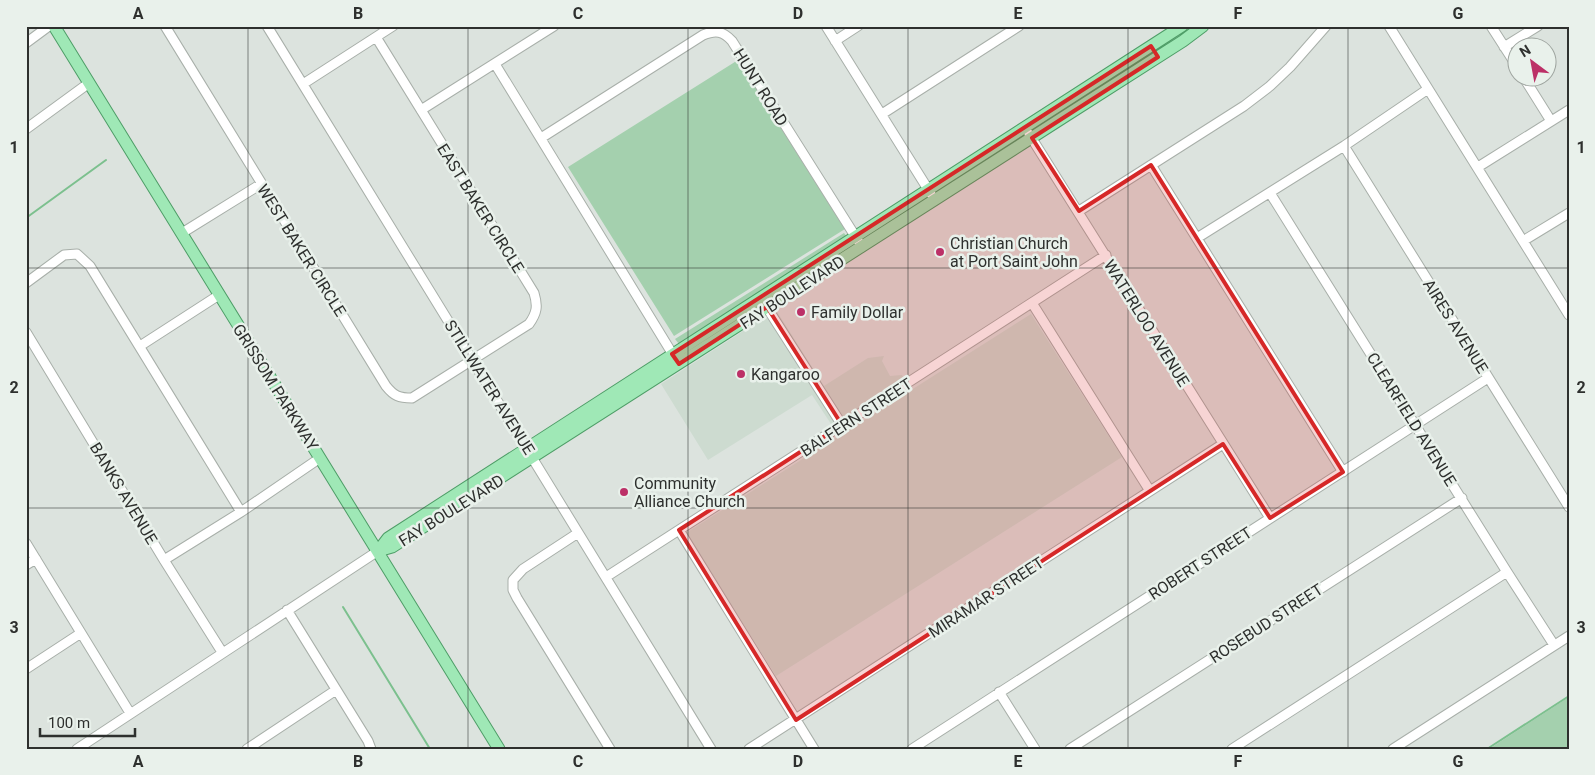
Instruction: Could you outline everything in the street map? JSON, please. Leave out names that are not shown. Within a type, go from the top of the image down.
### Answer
[{"type":"main road","name":"GRISSOM PARKWAY","points":[[54,26],[499,749]]},
{"type":"main road","name":"FAY BOULEVARD","points":[[378,551],[388,538],[1182,26]]},
{"type":"main road","name":"FAY BOULEVARD","points":[[378,551],[392,547],[533,458],[1203,26]]},
{"type":"street","points":[[26,43],[50,26]]},
{"type":"street","name":"WEST BAKER CIRCLE","points":[[165,26],[392,394],[399,398],[412,398],[472,359]]},
{"type":"street","name":"STILLWATER AVENUE","points":[[268,26],[712,749]]},
{"type":"street","points":[[303,84],[393,26]]},
{"type":"street","points":[[421,110],[554,26]]},
{"type":"street","points":[[826,26],[935,200]]},
{"type":"street","points":[[835,40],[858,26]]},
{"type":"street","points":[[882,114],[1019,26]]},
{"type":"street","points":[[1079,211],[1244,106],[1270,86],[1290,67],[1326,26]]},
{"type":"street","points":[[1389,26],[1569,314]]},
{"type":"street","points":[[1491,26],[1508,53]]},
{"type":"street","points":[[1504,47],[1538,26]]},
{"type":"street","name":"HUNT ROAD","points":[[541,138],[703,34],[718,31],[726,34],[732,41],[862,247]]},
{"type":"street","name":"EAST BAKER CIRCLE","points":[[376,37],[534,293],[537,304],[536,315],[529,324],[472,359]]},
{"type":"street","points":[[1151,46],[1158,56]]},
{"type":"street","points":[[495,64],[678,364]]},
{"type":"street","points":[[26,129],[89,83]]},
{"type":"street","points":[[1530,88],[1551,121]]},
{"type":"street","points":[[1197,238],[1344,146],[1428,89]]},
{"type":"street","points":[[1478,167],[1569,110]]},
{"type":"street","name":"WATERLOO AVENUE","points":[[1025,127],[1270,518]]},
{"type":"street","name":"AIRES AVENUE","points":[[1344,146],[1569,507]]},
{"type":"street","points":[[1151,165],[1343,472]]},
{"type":"street","points":[[182,233],[261,184]]},
{"type":"street","name":"CLEARFIELD AVENUE","points":[[1270,192],[1554,645]]},
{"type":"street","points":[[1523,241],[1569,213]]},
{"type":"street","points":[[26,283],[64,255],[77,254],[90,266],[241,512]]},
{"type":"street","name":"BALFERN STREET","points":[[606,578],[1106,256]]},
{"type":"street","points":[[140,346],[219,295]]},
{"type":"street","points":[[760,297],[842,426]]},
{"type":"street","points":[[1032,303],[1150,491]]},
{"type":"street","name":"BANKS AVENUE","points":[[26,332],[222,652]]},
{"type":"street","name":"ROBERT STREET","points":[[914,748],[1488,378]]},
{"type":"street","name":"MIRAMAR STREET","points":[[749,749],[1223,444]]},
{"type":"street","points":[[164,560],[241,512],[320,458]]},
{"type":"street","name":"ROSEBUD STREET","points":[[1070,749],[1462,498]]},
{"type":"street","points":[[678,530],[814,749]]},
{"type":"street","points":[[578,532],[523,569],[513,580],[513,590],[516,598],[610,749]]},
{"type":"street","points":[[26,543],[130,713]]},
{"type":"street","name":"FAY BOULEVARD","points":[[76,749],[378,551]]},
{"type":"street","points":[[26,566],[36,559]]},
{"type":"street","points":[[1232,749],[1507,572]]},
{"type":"street","points":[[287,610],[368,741],[371,749]]},
{"type":"street","points":[[26,669],[80,633]]},
{"type":"street","points":[[1394,749],[1569,636]]},
{"type":"street","points":[[247,749],[336,690]]},
{"type":"street","points":[[999,692],[1035,749]]},
{"type":"highlighted area","points":[[1151,46],[1158,57],[1032,138],[1079,211],[1151,165],[1343,472],[1270,518],[1223,444],[796,720],[679,530],[842,425],[767,307],[679,364],[672,354]]},
{"type":"shaded area","points":[[776,310],[824,386],[868,358],[884,356],[882,361],[890,376],[902,375],[905,381],[843,421],[773,311]]},
{"type":"shaded area","points":[[1031,314],[1122,457],[776,676],[686,533]]},
{"type":"shaded area","points":[[768,315],[838,424],[833,427],[812,395],[708,460],[661,384]]},
{"type":"green space","points":[[738,60],[845,229],[674,336],[568,167]]},
{"type":"green space","points":[[844,233],[847,237],[679,344],[675,339]]},
{"type":"green space","points":[[1569,697],[1569,749],[1489,749]]},
{"type":"waterway","points":[[26,218],[106,160]]},
{"type":"waterway","points":[[343,607],[430,749]]},
{"type":"waterway","points":[[1487,749],[1569,696]]},
{"type":"place","name":"Christian Church at Port Saint John","points":[[940,252]]},
{"type":"place","name":"Family Dollar","points":[[801,312]]},
{"type":"place","name":"Kangaroo","points":[[741,374]]},
{"type":"place","name":"Community Alliance Church","points":[[624,492]]}]
